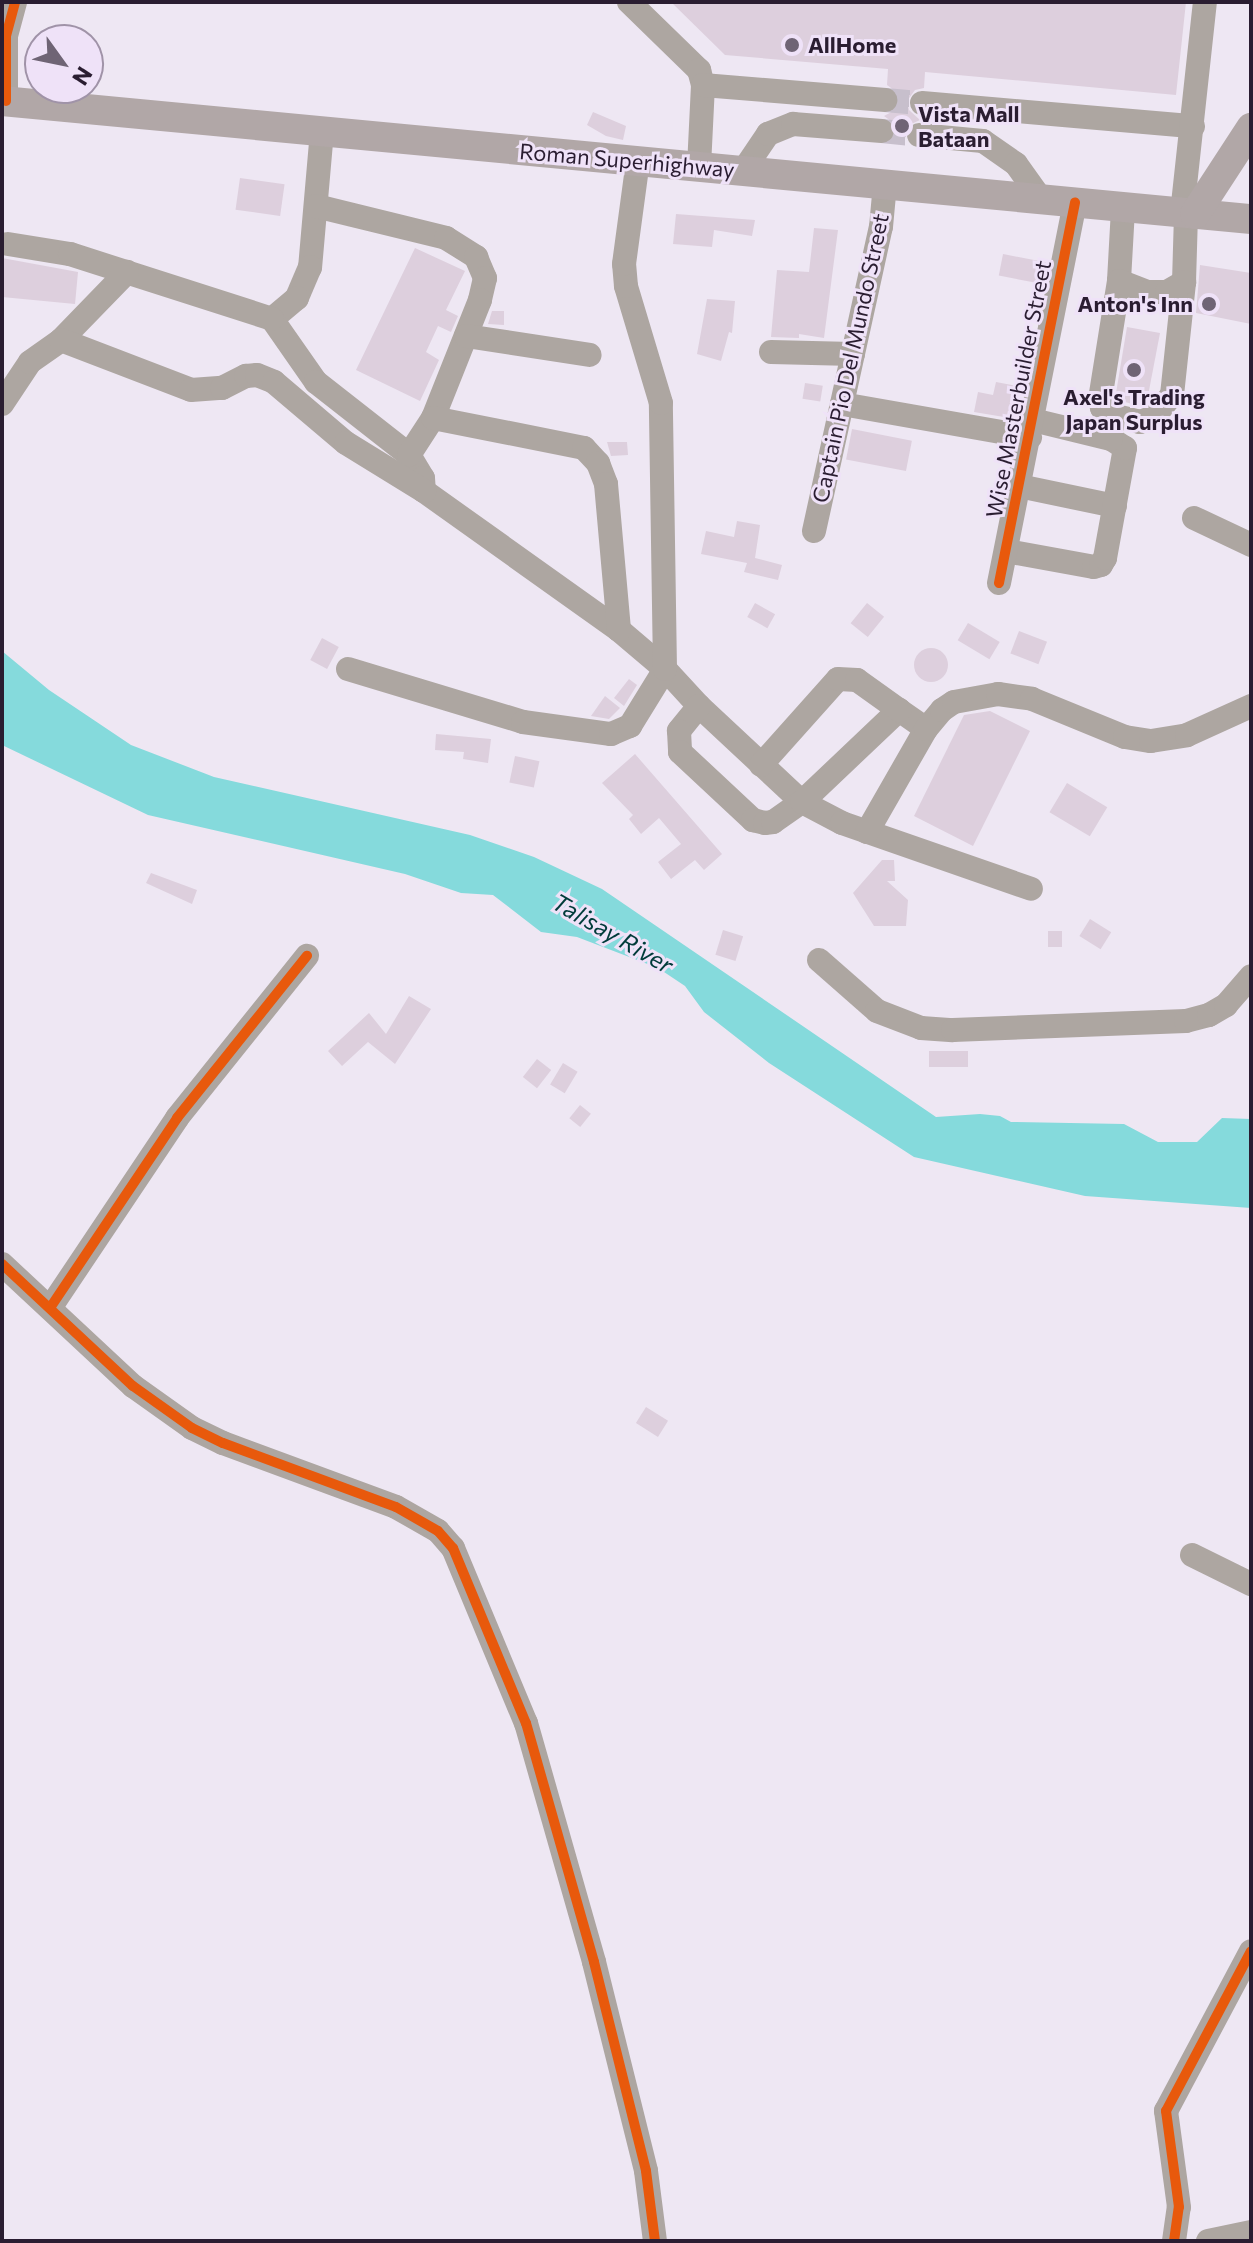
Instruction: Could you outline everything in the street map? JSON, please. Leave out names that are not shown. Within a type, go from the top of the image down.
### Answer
[{"type":"main road","name":"Roman Superhighway","points":[[4,101],[1251,219]]},
{"type":"main road","points":[[1188,213],[1251,128]]},
{"type":"street","points":[[4,101],[6,36],[15,2]]},
{"type":"street","points":[[629,2],[691,58],[699,70],[703,85],[699,167]]},
{"type":"street","points":[[1123,209],[1119,281],[1100,399],[1102,408],[1112,415],[1140,422],[1154,417],[1172,395],[1184,282],[1193,126],[1205,2]]},
{"type":"street","points":[[703,85],[885,100]]},
{"type":"street","points":[[922,103],[1193,126]]},
{"type":"street","points":[[743,171],[768,134],[793,124],[882,131]]},
{"type":"street","points":[[272,319],[287,310],[305,283],[314,244],[322,131]]},
{"type":"street","points":[[919,135],[983,141],[1016,164],[1041,199]]},
{"type":"street","points":[[348,669],[523,722],[611,734],[630,726],[665,669],[661,403],[626,286],[624,264],[638,161]]},
{"type":"street","name":"Captain Pio Del Mundo Street","points":[[814,531],[881,227],[885,184]]},
{"type":"street","name":"Wise Masterbuilder Street","points":[[999,583],[1075,203]]},
{"type":"street","points":[[316,206],[446,238],[476,257],[485,278],[433,418],[409,455]]},
{"type":"street","points":[[8,244],[70,254],[272,319],[325,392],[409,455],[423,478],[424,491]]},
{"type":"street","points":[[2,404],[24,369],[61,340],[127,272]]},
{"type":"street","points":[[1119,281],[1148,292],[1167,292],[1184,282]]},
{"type":"street","points":[[466,336],[590,355]]},
{"type":"street","points":[[61,340],[191,390],[222,388],[246,376],[265,377],[346,443],[424,491],[619,630],[665,669],[699,706],[802,802],[867,832],[1031,889]]},
{"type":"street","points":[[771,352],[853,354]]},
{"type":"street","points":[[842,404],[1122,443],[1126,452],[1105,558],[1098,567],[1006,551]]},
{"type":"street","points":[[433,418],[584,448],[598,463],[606,484],[619,630]]},
{"type":"street","points":[[1019,486],[1115,506]]},
{"type":"street","points":[[1194,518],[1251,545]]},
{"type":"street","points":[[761,765],[838,679],[857,680],[926,729]]},
{"type":"street","points":[[867,832],[926,729],[942,710],[954,702],[998,694],[1032,699],[1125,737],[1151,741],[1187,735],[1251,706]]},
{"type":"street","points":[[699,706],[679,731],[680,752],[753,820],[773,822],[802,802],[899,710]]},
{"type":"street","points":[[50,1308],[177,1118],[307,956]]},
{"type":"street","points":[[819,960],[877,1011],[921,1028],[953,1030],[1186,1021],[1209,1015],[1226,1005],[1251,976]]},
{"type":"street","points":[[2,1264],[133,1386],[192,1428],[237,1449],[396,1507],[438,1531],[453,1548],[526,1723],[605,2007],[646,2171],[655,2241]]},
{"type":"street","points":[[1192,1555],[1251,1584]]},
{"type":"street","points":[[1174,2241],[1179,2207],[1166,2111],[1251,1951]]},
{"type":"street","points":[[1208,2241],[1251,2232]]},
{"type":"water","name":"Talisay River","points":[[2,651],[49,690],[131,745],[214,777],[470,835],[534,857],[602,889],[936,1117],[980,1114],[1000,1116],[1011,1122],[1124,1124],[1158,1142],[1197,1142],[1222,1118],[1251,1119],[1251,1208],[1085,1196],[914,1157],[769,1063],[704,1012],[685,986],[658,968],[577,937],[541,932],[493,895],[461,893],[405,874],[148,815],[2,745]]},
{"type":"building","points":[[671,2],[1186,2],[1176,95],[925,72],[924,88],[915,90],[907,101],[909,110],[920,120],[907,126],[905,139],[895,138],[895,124],[884,116],[897,109],[900,102],[898,93],[887,85],[888,69],[725,55]]},
{"type":"building","points":[[593,112],[626,126],[623,140],[606,136],[587,125]]},
{"type":"building","points":[[240,178],[285,184],[280,216],[236,210]]},
{"type":"building","points":[[676,214],[755,220],[752,236],[714,230],[712,247],[673,244]]},
{"type":"building","points":[[814,228],[838,230],[824,338],[799,334],[799,338],[771,337],[777,270],[809,272]]},
{"type":"building","points":[[415,248],[465,271],[446,310],[458,316],[451,332],[438,326],[426,352],[439,360],[420,401],[356,370]]},
{"type":"building","points":[[1003,254],[1048,263],[1044,284],[999,276]]},
{"type":"building","points":[[2,258],[78,272],[75,304],[2,297]]},
{"type":"building","points":[[1200,265],[1251,273],[1251,324],[1196,313]]},
{"type":"building","points":[[707,299],[735,301],[732,333],[729,332],[721,361],[697,354]]},
{"type":"building","points":[[492,311],[504,311],[504,325],[488,324]]},
{"type":"building","name":"Axel's Trading Japan Surplus","points":[[1127,327],[1160,333],[1147,401],[1139,406],[1115,399]]},
{"type":"building","points":[[996,382],[1017,386],[1010,418],[974,412],[978,392],[993,395]]},
{"type":"building","points":[[805,383],[823,386],[820,402],[802,399]]},
{"type":"building","points":[[852,429],[912,441],[906,471],[846,459]]},
{"type":"building","points":[[607,442],[627,442],[628,455],[611,456]]},
{"type":"building","points":[[737,521],[760,525],[755,558],[782,565],[778,580],[744,572],[747,563],[701,554],[706,531],[734,537]]},
{"type":"building","points":[[755,603],[775,614],[767,628],[747,617]]},
{"type":"building","points":[[867,603],[884,617],[868,637],[851,623]]},
{"type":"building","points":[[968,623],[1000,642],[989,659],[958,640]]},
{"type":"building","points":[[1019,631],[1047,642],[1038,664],[1010,653]]},
{"type":"building","points":[[322,638],[339,647],[327,669],[310,660]]},
{"type":"building","points":[[931,648],[943,653],[948,665],[943,677],[931,682],[919,677],[914,665],[919,653]]},
{"type":"building","points":[[629,679],[637,685],[624,706],[614,698]]},
{"type":"building","points":[[605,696],[620,708],[609,719],[591,716]]},
{"type":"building","points":[[990,711],[1030,731],[973,846],[914,816],[964,715]]},
{"type":"building","points":[[436,734],[491,739],[488,763],[463,759],[464,752],[435,750]]},
{"type":"building","points":[[635,754],[722,854],[704,870],[695,860],[671,879],[658,862],[681,844],[659,818],[641,834],[629,819],[633,815],[602,783]]},
{"type":"building","points":[[515,756],[539,761],[534,788],[509,782]]},
{"type":"building","points":[[1067,783],[1107,807],[1090,836],[1049,812]]},
{"type":"building","points":[[882,860],[894,860],[895,881],[887,881],[908,900],[906,926],[874,926],[853,893]]},
{"type":"building","points":[[151,873],[197,890],[192,904],[146,883]]},
{"type":"building","points":[[1090,919],[1111,932],[1101,949],[1079,936]]},
{"type":"building","points":[[723,930],[743,936],[735,961],[715,955]]},
{"type":"building","points":[[1048,931],[1062,931],[1062,947],[1048,947]]},
{"type":"building","points":[[409,996],[431,1009],[395,1064],[368,1042],[342,1066],[328,1051],[369,1013],[386,1034]]},
{"type":"building","points":[[929,1051],[968,1051],[968,1067],[929,1067]]},
{"type":"building","points":[[537,1059],[551,1070],[537,1088],[523,1077]]},
{"type":"building","points":[[563,1063],[578,1072],[565,1093],[550,1084]]},
{"type":"building","points":[[580,1105],[591,1114],[580,1127],[569,1118]]},
{"type":"building","points":[[646,1407],[668,1421],[658,1437],[636,1423]]},
{"type":"tunnel","points":[[885,100],[922,103]]},
{"type":"tunnel","points":[[882,131],[919,135]]},
{"type":"cycle path","points":[[6,101],[6,36],[15,2]]},
{"type":"cycle path","points":[[999,583],[1075,203]]},
{"type":"cycle path","points":[[50,1308],[177,1118],[307,956]]},
{"type":"cycle path","points":[[2,1264],[133,1386],[192,1428],[223,1443],[396,1507],[438,1531],[453,1548],[526,1723],[594,1962],[646,2171],[655,2241]]},
{"type":"cycle path","points":[[1174,2241],[1179,2207],[1166,2111],[1251,1951]]},
{"type":"place","name":"AllHome","points":[[792,45]]},
{"type":"place","name":"Vista Mall Bataan","points":[[902,126]]},
{"type":"place","name":"Anton's Inn","points":[[1209,304]]},
{"type":"place","name":"Axel's Trading Japan Surplus","points":[[1134,370]]}]
